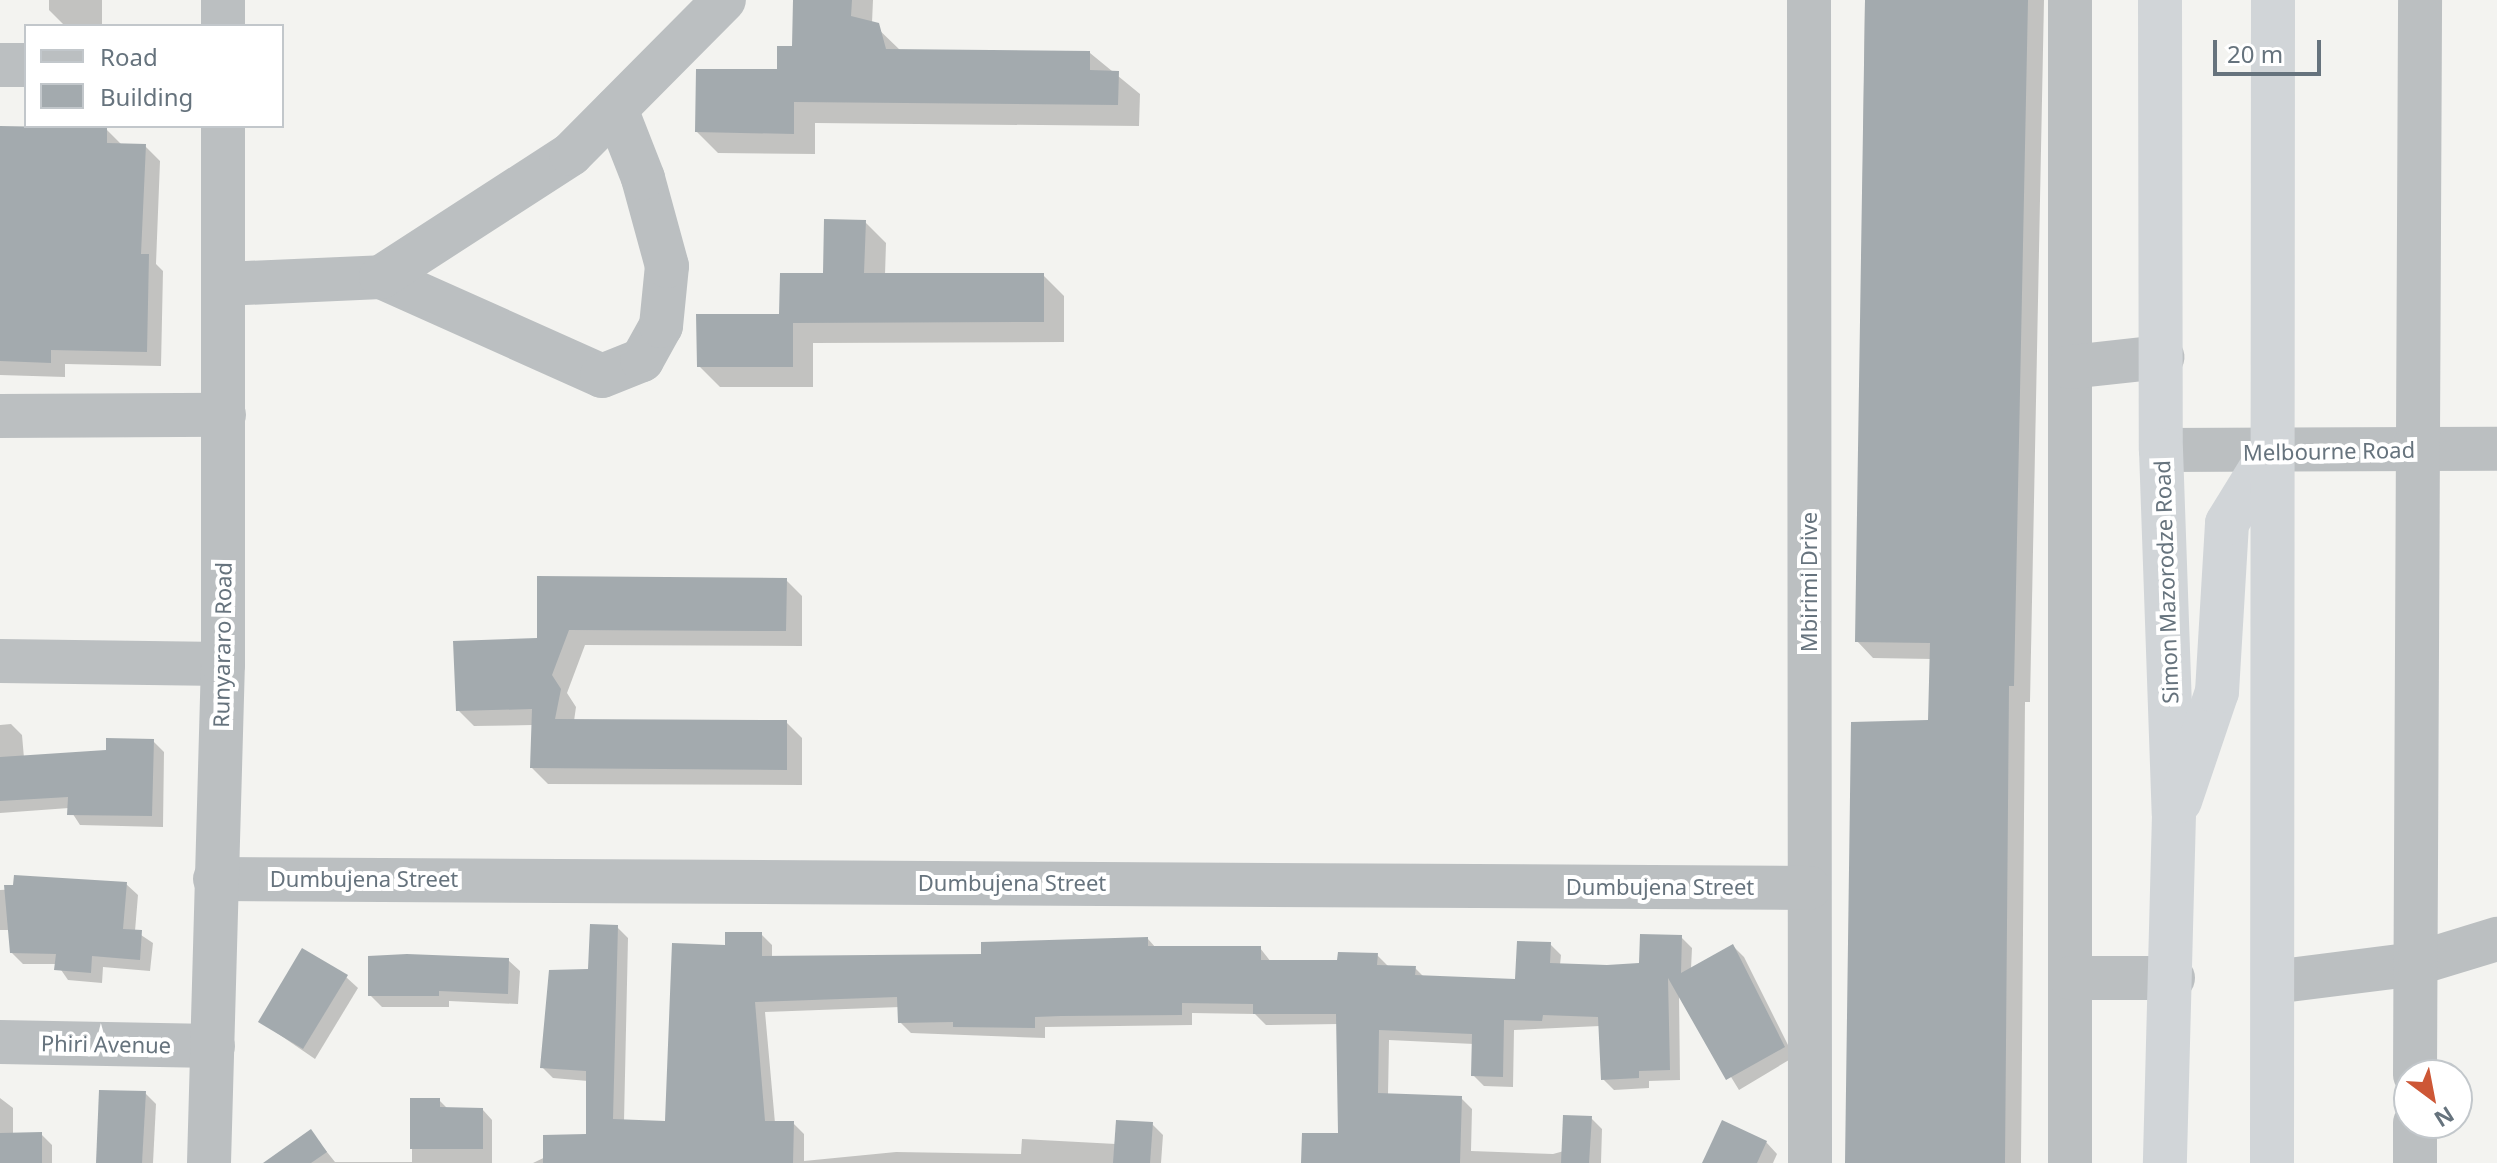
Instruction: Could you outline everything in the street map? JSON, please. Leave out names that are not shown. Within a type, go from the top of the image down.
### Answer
[{"type":"highway","name":"Simon Mazorodze Road","points":[[2160,0],[2161,450],[2174,814],[2173,978],[2165,1163]]},
{"type":"highway","points":[[2272,1163],[2270,453],[2273,0]]},
{"type":"highway","points":[[2174,814],[2201,752],[2217,692],[2227,523],[2270,453]]},
{"type":"street","points":[[223,0],[223,24]]},
{"type":"street","points":[[381,277],[571,154],[724,0]]},
{"type":"street","name":"Mbirimi Drive","points":[[1809,0],[1810,1163]]},
{"type":"street","points":[[2070,0],[2070,1163]]},
{"type":"street","points":[[2415,1059],[2415,450],[2420,0]]},
{"type":"street","points":[[0,65],[24,65]]},
{"type":"street","points":[[223,284],[381,277],[602,376],[642,360],[661,326],[667,266],[643,178],[616,109]]},
{"type":"street","name":"Runyararo Road","points":[[209,1163],[223,664],[223,128]]},
{"type":"street","points":[[2070,367],[2162,357]]},
{"type":"street","points":[[0,416],[224,415]]},
{"type":"street","name":"Melbourne Road","points":[[2161,450],[2270,453],[2497,449]]},
{"type":"street","points":[[0,661],[223,664]]},
{"type":"street","name":"Dumbujena Street","points":[[215,879],[1809,888]]},
{"type":"street","points":[[2273,982],[2415,964],[2497,939]]},
{"type":"street","points":[[2071,978],[2173,978]]},
{"type":"street","name":"Phiri Avenue","points":[[0,1042],[213,1046]]},
{"type":"street","points":[[2415,1139],[2415,1163]]},
{"type":"building","points":[[793,0],[852,0],[851,16],[879,23],[886,49],[1090,51],[1090,70],[1119,71],[1118,105],[794,102],[794,134],[695,132],[696,69],[777,69],[777,46],[792,46]]},
{"type":"building","points":[[1865,0],[2028,0],[2014,686],[2009,686],[2005,1163],[1845,1163],[1851,722],[1928,720],[1930,643],[1855,642]]},
{"type":"building","points":[[0,126],[107,128],[107,143],[146,144],[141,254],[149,254],[147,352],[51,350],[51,363],[0,361]]},
{"type":"building","points":[[824,219],[866,220],[864,273],[1044,273],[1044,322],[793,323],[793,367],[697,367],[696,314],[779,314],[780,273],[823,273]]},
{"type":"building","points":[[537,576],[787,578],[786,631],[569,630],[552,675],[561,689],[555,719],[787,720],[787,770],[530,768],[532,709],[456,711],[453,641],[537,638]]},
{"type":"building","points":[[106,738],[154,739],[152,816],[67,815],[68,797],[0,801],[0,757],[106,750]]},
{"type":"building","points":[[14,875],[127,882],[123,929],[142,930],[140,960],[92,956],[91,973],[54,970],[56,954],[10,953],[4,885],[13,885]]},
{"type":"building","points":[[590,924],[618,925],[613,1119],[665,1121],[672,943],[725,945],[725,932],[762,932],[762,956],[981,954],[981,942],[1148,937],[1148,946],[1261,946],[1261,960],[1337,960],[1338,952],[1378,953],[1377,965],[1416,966],[1415,975],[1515,979],[1517,941],[1551,942],[1550,963],[1607,965],[1639,963],[1640,934],[1682,935],[1681,973],[1733,944],[1785,1047],[1726,1080],[1668,978],[1670,1070],[1639,1071],[1639,1078],[1601,1080],[1598,1017],[1543,1015],[1542,1021],[1504,1020],[1503,1077],[1471,1076],[1472,1034],[1379,1030],[1378,1093],[1462,1096],[1460,1163],[1301,1163],[1302,1133],[1338,1133],[1336,1014],[1253,1014],[1253,1004],[1182,1003],[1182,1015],[1035,1017],[1035,1028],[953,1027],[953,1022],[898,1023],[897,997],[755,1002],[765,1121],[794,1121],[793,1163],[543,1163],[543,1135],[586,1134],[586,1071],[540,1068],[549,970],[588,969]]},
{"type":"building","points":[[302,948],[348,975],[303,1049],[258,1022]]},
{"type":"building","points":[[407,954],[509,958],[508,994],[439,991],[439,996],[368,996],[368,956]]},
{"type":"building","points":[[99,1090],[146,1091],[142,1163],[96,1163]]},
{"type":"building","points":[[410,1098],[440,1098],[440,1107],[483,1108],[483,1149],[410,1149]]},
{"type":"building","points":[[1563,1115],[1592,1116],[1589,1163],[1561,1163]]},
{"type":"building","points":[[1116,1120],[1153,1122],[1150,1163],[1113,1163]]},
{"type":"building","points":[[1722,1120],[1767,1141],[1757,1163],[1702,1163]]},
{"type":"building","points":[[311,1129],[327,1152],[311,1163],[263,1163]]},
{"type":"building","points":[[42,1132],[42,1163],[0,1163],[0,1133]]}]
